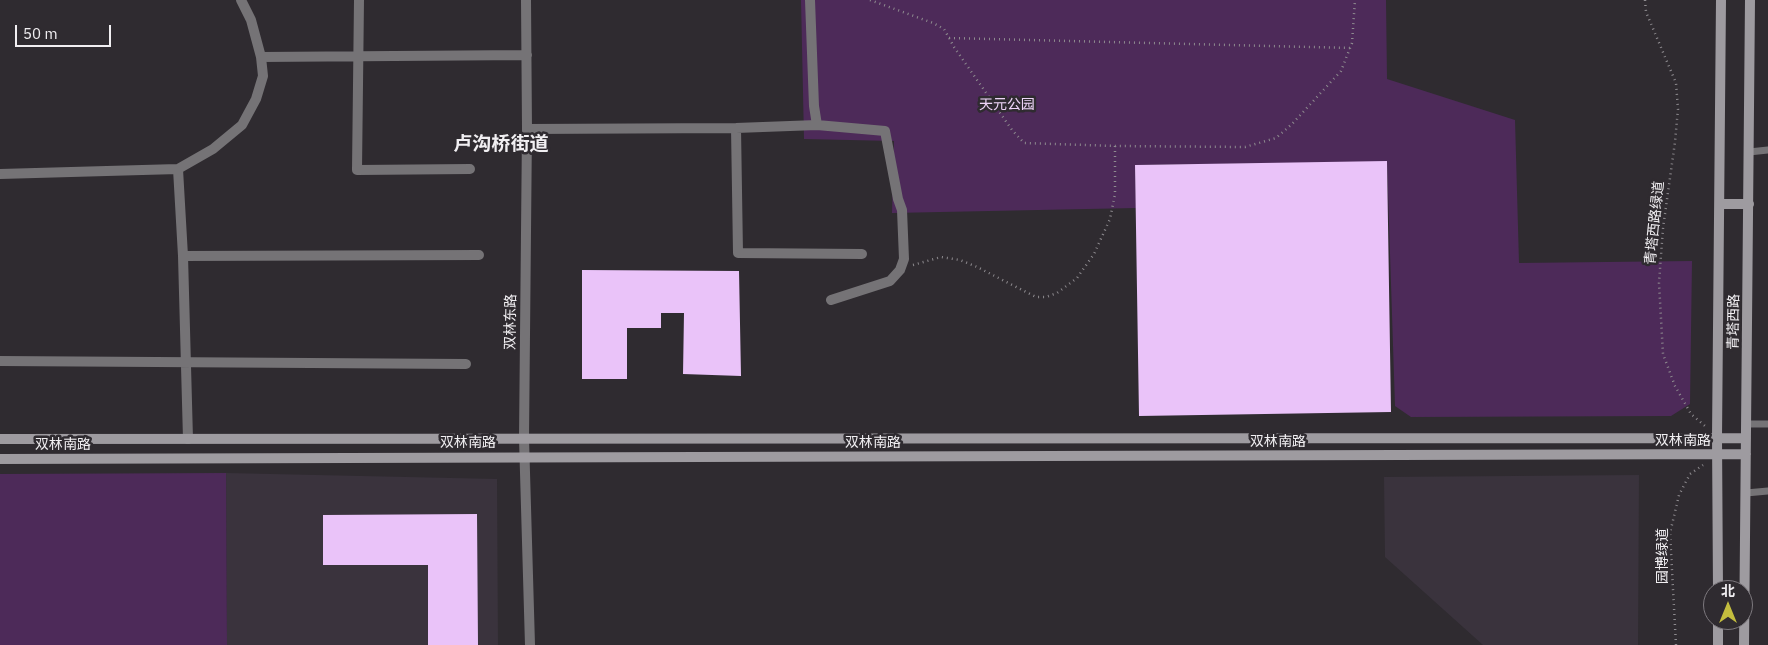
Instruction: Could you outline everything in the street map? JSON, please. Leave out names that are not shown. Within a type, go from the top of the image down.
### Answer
[{"type":"street","points":[[0,174],[178,169],[213,150],[242,125],[256,99],[263,76],[261,57],[251,20],[241,0]]},
{"type":"street","points":[[358,0],[357,170],[470,169]]},
{"type":"street","name":"双林东路","points":[[526,0],[528,129],[524,457],[530,645]]},
{"type":"street","points":[[810,0],[814,106],[817,125]]},
{"type":"street","name":"青塔西路","points":[[1718,580],[1717,437],[1721,0]]},
{"type":"street","name":"青塔西路","points":[[1744,645],[1750,0]]},
{"type":"street","points":[[261,57],[526,55]]},
{"type":"street","points":[[528,129],[736,128],[817,125],[885,131],[898,199],[902,210],[904,259],[900,270],[890,281],[831,300]]},
{"type":"street","points":[[736,128],[738,253],[862,254]]},
{"type":"street","points":[[178,169],[187,363],[188,439]]},
{"type":"street","points":[[1720,204],[1749,204]]},
{"type":"street","points":[[183,256],[479,255]]},
{"type":"street","points":[[0,361],[466,364]]},
{"type":"street","name":"双林南路","points":[[0,438],[1746,438]]},
{"type":"street","name":"双林南路","points":[[0,459],[1746,454]]},
{"type":"street","points":[[1718,630],[1718,645]]},
{"type":"lane","points":[[1749,152],[1768,150]]},
{"type":"lane","points":[[1746,424],[1768,424]]},
{"type":"lane","points":[[1746,493],[1768,492]]},
{"type":"path","points":[[870,0],[933,23],[944,29],[954,47],[1012,130],[1024,143],[1245,147],[1276,138],[1292,124],[1341,71],[1350,48],[1355,0]]},
{"type":"path","name":"青塔西路绿道","points":[[1645,0],[1646,12],[1676,83],[1678,109],[1660,264],[1659,283],[1663,354],[1675,386],[1691,414],[1717,437]]},
{"type":"path","points":[[949,38],[1350,48]]},
{"type":"path","points":[[900,270],[941,257],[960,260],[976,266],[1036,297],[1046,298],[1057,293],[1077,278],[1094,254],[1110,219],[1115,194],[1115,146]]},
{"type":"path","name":"园博绿道","points":[[1676,645],[1670,533],[1679,495],[1690,474],[1718,455]]},
{"type":"shaded area","points":[[226,473],[497,479],[498,645],[227,645]]},
{"type":"shaded area","points":[[1639,475],[1638,645],[1483,645],[1385,557],[1384,477]]},
{"type":"green space","name":"天元公园","points":[[801,0],[1386,0],[1387,79],[1515,120],[1519,263],[1692,261],[1690,404],[1671,416],[1411,417],[1395,406],[1387,162],[1135,165],[1136,208],[892,213],[894,141],[804,139]]},
{"type":"green space","points":[[226,473],[227,645],[0,645],[0,474]]},
{"type":"building","points":[[1387,161],[1391,412],[1139,416],[1135,165]]},
{"type":"building","points":[[582,270],[739,271],[741,376],[683,374],[684,313],[661,313],[661,328],[627,328],[627,379],[582,379]]},
{"type":"building","points":[[477,514],[478,645],[428,645],[428,565],[323,565],[323,515]]},
{"type":"district","name":"卢沟桥街道","points":[[501,145]]}]
